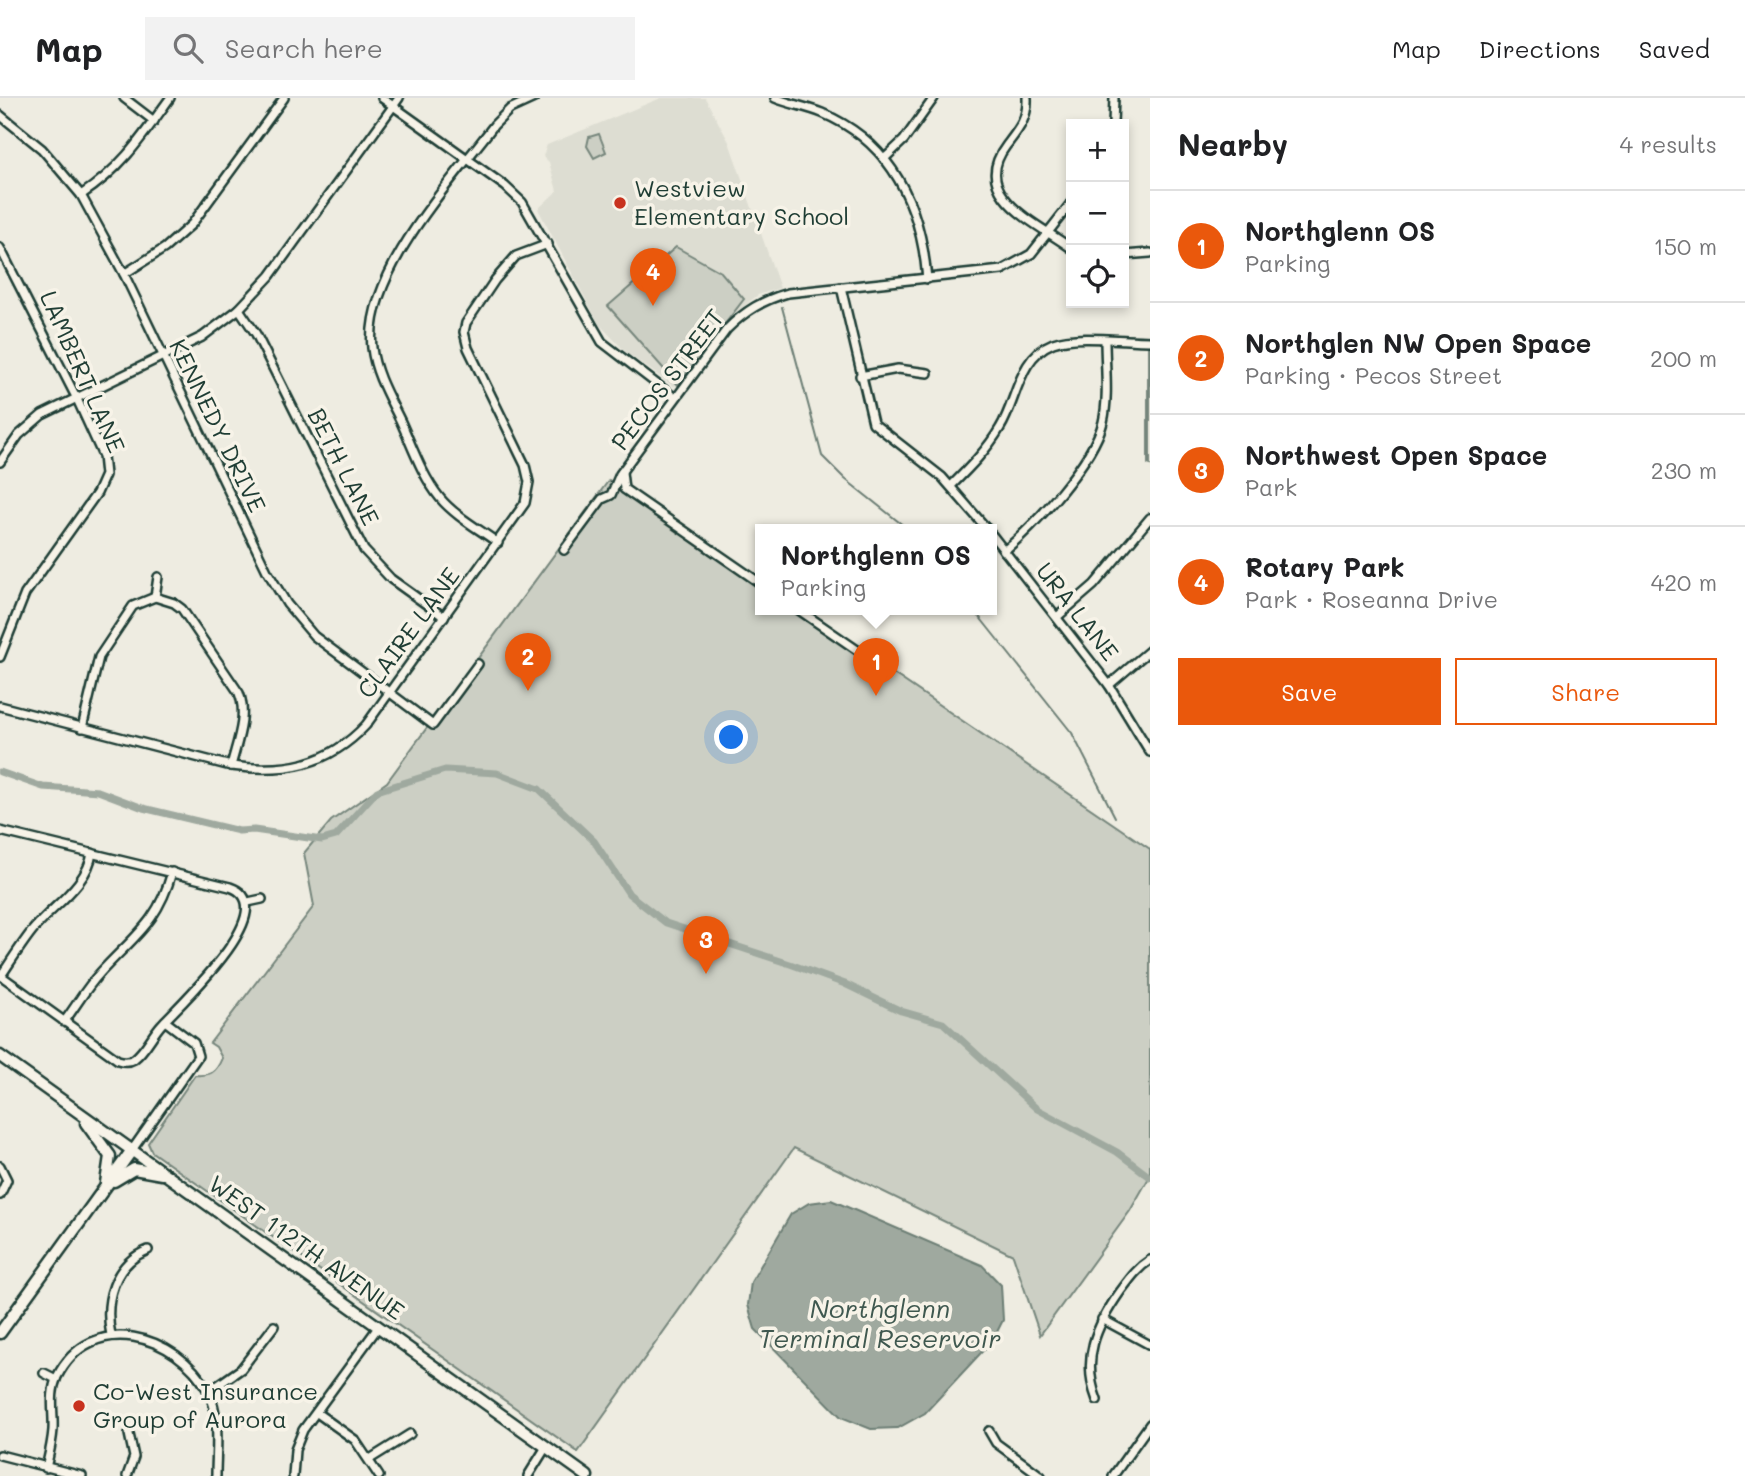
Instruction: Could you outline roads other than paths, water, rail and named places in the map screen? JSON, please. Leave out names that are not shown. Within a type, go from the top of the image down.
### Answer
[{"type":"main road","name":"WEST 112TH AVENUE","points":[[0,1056],[587,1476]]},
{"type":"main road","points":[[80,1114],[110,1156],[105,1187]]},
{"type":"main road","points":[[0,1333],[132,1150]]},
{"type":"main road","points":[[105,1187],[134,1169],[167,1175]]},
{"type":"street","points":[[124,98],[154,121]]},
{"type":"street","points":[[81,195],[117,169],[170,98]]},
{"type":"street","points":[[124,274],[165,248],[192,224],[284,98]]},
{"type":"street","points":[[382,98],[468,159],[522,202],[602,342],[675,398]]},
{"type":"street","points":[[0,462],[30,424],[202,337],[239,309],[270,276],[399,98]]},
{"type":"street","points":[[498,543],[448,506],[437,494],[384,388],[372,348],[373,311],[386,274],[468,159],[500,118],[534,98]]},
{"type":"street","points":[[775,98],[831,117],[864,139],[884,159],[906,191],[917,217],[927,279]]},
{"type":"street","points":[[884,159],[904,139],[934,98]]},
{"type":"street","points":[[1027,98],[1024,120],[996,161],[994,181],[1004,198],[1067,245]]},
{"type":"street","points":[[1112,119],[1114,98]]},
{"type":"street","name":"KENNEDY DRIVE","points":[[0,115],[42,149],[81,195],[124,274],[267,571],[286,604],[314,636],[433,725],[478,664]]},
{"type":"street","name":"PECOS STREET","points":[[564,550],[602,499],[611,495],[622,472],[675,398],[727,329],[743,314],[774,297],[1009,268],[1031,254],[1066,210]]},
{"type":"street","name":"CLAIRE LANE","points":[[0,706],[231,766],[282,770],[316,761],[358,733],[525,503],[528,477],[468,348],[464,332],[468,318],[507,265],[522,253],[548,244]]},
{"type":"street","name":"LAMBERT LANE","points":[[0,248],[77,399],[104,461],[104,479],[24,593],[0,657]]},
{"type":"street","points":[[1129,255],[1150,253]]},
{"type":"street","points":[[841,287],[873,424],[951,486],[983,524]]},
{"type":"street","name":"BETH LANE","points":[[239,309],[256,334],[364,550],[391,579],[443,617]]},
{"type":"street","points":[[1004,551],[1037,521],[1097,440],[1105,412],[1105,340]]},
{"type":"street","points":[[951,486],[1000,428],[1023,374],[1034,356],[1060,341],[1150,341]]},
{"type":"street","points":[[860,376],[898,369],[928,373]]},
{"type":"street","points":[[622,472],[624,489],[755,579]]},
{"type":"street","points":[[1057,617],[1094,585],[1150,518]]},
{"type":"street","name":"URA LANE","points":[[997,542],[1109,685],[1150,752]]},
{"type":"street","points":[[155,597],[158,577]]},
{"type":"street","points":[[82,728],[105,647],[133,606],[155,597],[174,603],[182,609],[239,693],[243,704],[243,717],[231,766]]},
{"type":"street","points":[[806,615],[860,652]]},
{"type":"street","points":[[1109,685],[1150,650]]},
{"type":"street","points":[[0,831],[172,872],[237,889],[248,902],[245,923],[196,990],[128,1062],[118,1060],[0,976],[34,929],[88,870],[92,853]]},
{"type":"street","points":[[64,1022],[99,974],[156,914],[166,895],[172,872]]},
{"type":"street","points":[[248,902],[262,899]]},
{"type":"street","points":[[132,1150],[198,1056],[194,1043],[165,1021]]},
{"type":"street","points":[[0,1166],[7,1181],[0,1195]]},
{"type":"street","points":[[111,1335],[108,1311],[113,1285],[135,1256],[148,1250]]},
{"type":"street","points":[[1097,1400],[1091,1387],[1089,1359],[1102,1319],[1134,1273],[1150,1260]]},
{"type":"street","points":[[1102,1319],[1150,1345]]},
{"type":"street","points":[[208,1392],[241,1369],[274,1326]]},
{"type":"street","points":[[293,1476],[297,1442],[379,1326]]},
{"type":"street","points":[[46,1468],[56,1379],[74,1356],[111,1335],[138,1336],[158,1345],[190,1367],[208,1392],[216,1420],[216,1476]]},
{"type":"street","points":[[44,1373],[56,1379]]},
{"type":"street","points":[[317,1413],[355,1440],[379,1476]]},
{"type":"street","points":[[1116,1475],[1150,1424]]},
{"type":"street","points":[[989,1431],[996,1443],[1041,1476]]},
{"type":"street","points":[[127,1476],[134,1457],[129,1434]]},
{"type":"street","points":[[370,1459],[410,1434]]},
{"type":"street","points":[[528,1476],[546,1447]]},
{"type":"street","points":[[0,1455],[82,1476]]},
{"type":"water","name":"Northglenn Terminal Reservoir","points":[[831,1200],[982,1265],[1001,1285],[1003,1320],[993,1340],[925,1413],[898,1428],[871,1429],[841,1417],[755,1329],[748,1305],[751,1282],[791,1214],[809,1203]]},
{"type":"waterway","points":[[782,307],[822,456],[845,479],[901,524]]},
{"type":"waterway","points":[[978,615],[1072,733],[1115,817]]},
{"type":"waterway","points":[[0,772],[43,787],[98,791],[143,808],[239,831],[254,830],[322,840],[336,836],[377,791],[445,770],[497,773],[539,789],[594,841],[629,894],[666,923],[790,964],[845,984],[901,1011],[943,1023],[1037,1109],[1117,1152],[1150,1177]]},
{"type":"place","name":"Westview Elementary School","points":[[620,203]]},
{"type":"place","name":"Rotary Park","points":[[653,306]]},
{"type":"place","name":"Northglen NW Open Space","points":[[528,691]]},
{"type":"place","name":"Northglenn OS","points":[[876,696]]},
{"type":"place","name":"Northwest Open Space","points":[[706,974]]},
{"type":"place","name":"Co-West Insurance Group of Aurora","points":[[79,1406]]}]
